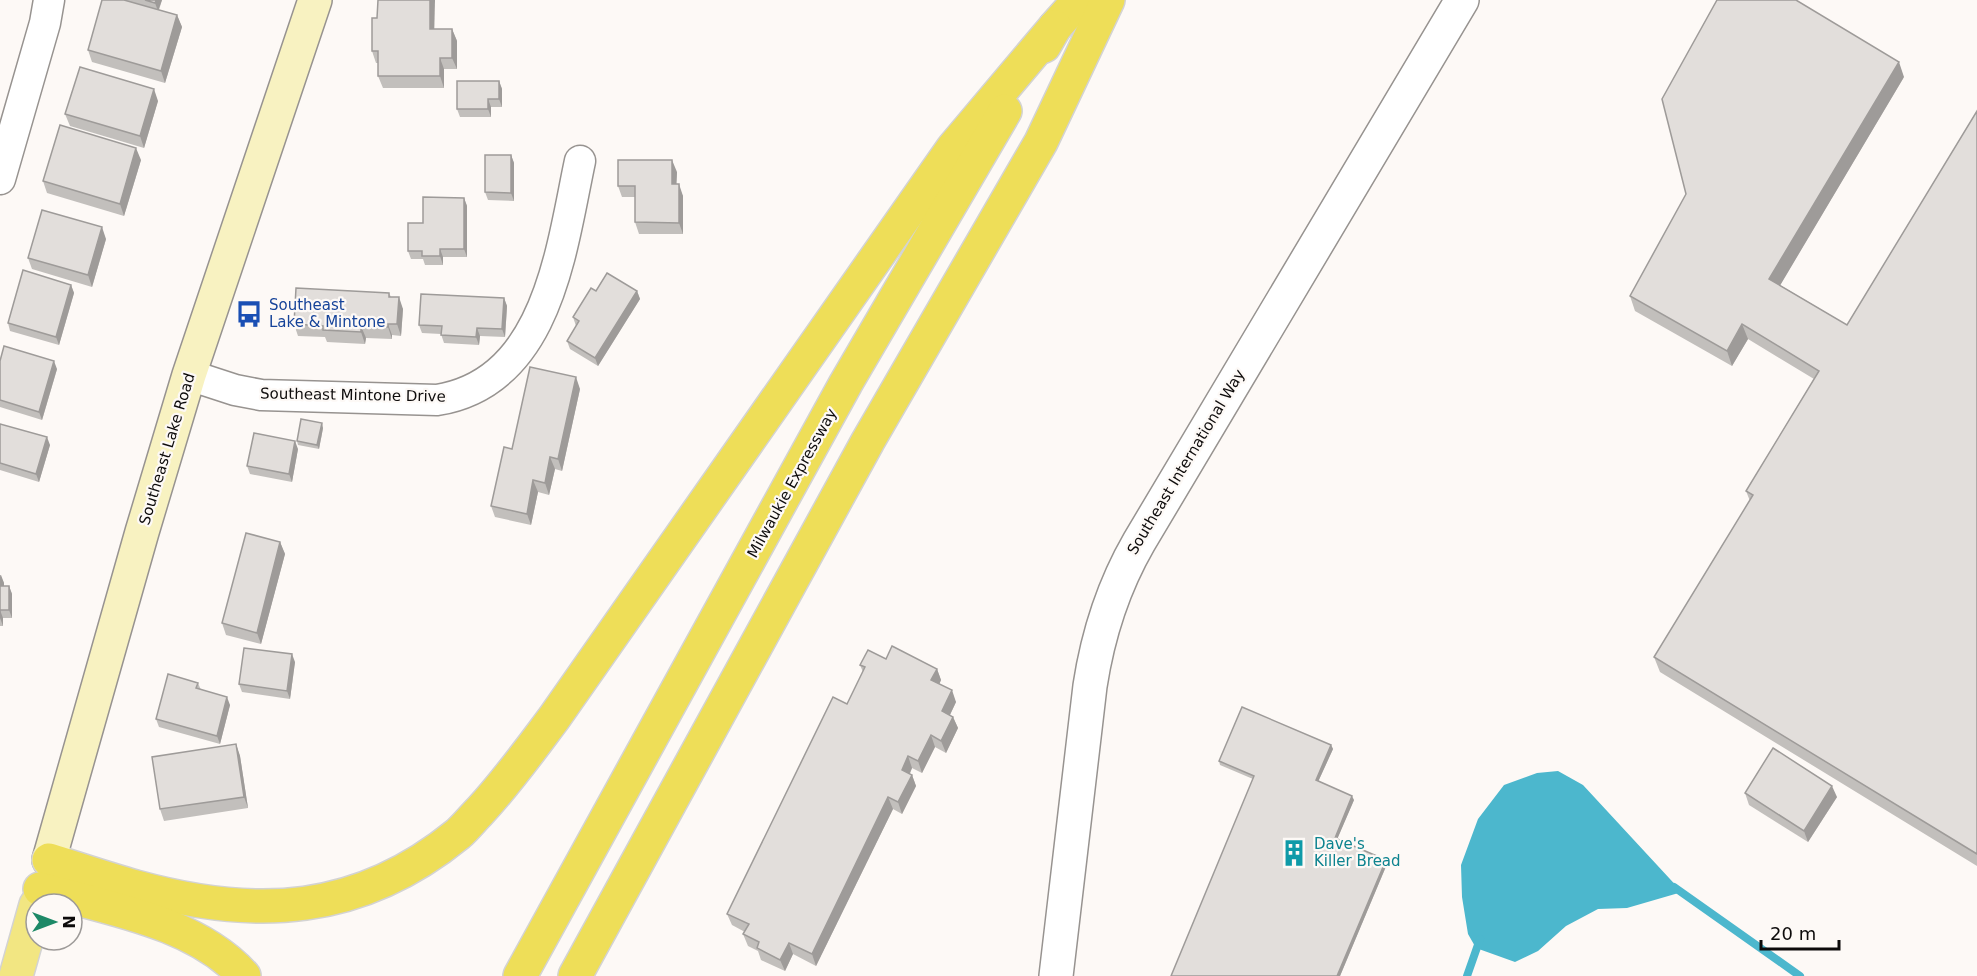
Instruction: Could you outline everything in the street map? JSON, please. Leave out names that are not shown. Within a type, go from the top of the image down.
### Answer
[{"type":"highway","name":"Milwaukie Expressway","points":[[520,976],[852,374],[954,196],[1055,27],[1079,0]]},
{"type":"highway","points":[[575,976],[867,441],[1041,142],[1108,0]]},
{"type":"highway","points":[[40,890],[137,887],[188,898],[250,907],[290,906],[324,901],[374,886],[415,865],[460,833],[505,784],[554,718],[953,148],[1055,27]]},
{"type":"highway","points":[[40,890],[166,926],[201,942],[232,963],[244,976]]},
{"type":"main road","name":"Southeast Lake Road","points":[[16,976],[189,375],[315,0]]},
{"type":"street","points":[[0,179],[45,23],[49,0]]},
{"type":"street","name":"Southeast International Way","points":[[1056,976],[1090,686],[1103,623],[1118,583],[1159,508],[1462,0]]},
{"type":"street","name":"Southeast Mintone Drive","points":[[189,375],[235,390],[261,395],[437,400],[472,390],[507,364],[530,336],[546,302],[558,264],[580,161]]},
{"type":"water","points":[[1558,771],[1583,785],[1682,892],[1627,908],[1598,909],[1566,926],[1538,951],[1515,962],[1476,948],[1468,934],[1462,897],[1461,865],[1478,819],[1504,785],[1537,773]]},
{"type":"building","points":[[102,0],[124,0],[177,15],[161,71],[88,50]]},
{"type":"building","points":[[378,0],[430,0],[430,29],[452,29],[452,58],[440,58],[440,76],[378,76],[378,51],[372,51],[372,18],[377,18]]},
{"type":"building","points":[[1717,0],[1796,0],[1899,62],[1769,279],[1847,325],[1977,111],[1977,854],[1654,657],[1753,495],[1746,491],[1819,371],[1742,324],[1727,351],[1630,296],[1686,194],[1662,99]]},
{"type":"building","points":[[80,67],[154,89],[140,136],[65,114]]},
{"type":"building","points":[[457,81],[499,81],[499,99],[488,99],[488,109],[457,109]]},
{"type":"building","points":[[60,125],[136,148],[120,204],[43,181]]},
{"type":"building","points":[[485,155],[511,155],[511,193],[485,192]]},
{"type":"building","points":[[618,160],[672,160],[672,184],[679,184],[679,223],[635,222],[635,186],[618,186]]},
{"type":"building","points":[[423,197],[464,198],[464,249],[440,249],[440,256],[422,256],[422,251],[408,251],[408,223],[423,223]]},
{"type":"building","points":[[42,210],[102,227],[88,275],[28,258]]},
{"type":"building","points":[[23,270],[71,285],[56,337],[8,323]]},
{"type":"building","points":[[607,273],[637,291],[595,358],[567,341],[579,321],[573,317],[591,288],[596,291]]},
{"type":"building","points":[[296,288],[389,293],[389,297],[399,297],[397,324],[388,324],[388,327],[361,326],[361,332],[323,330],[323,326],[294,324]]},
{"type":"building","points":[[421,294],[504,298],[502,329],[477,328],[476,337],[441,335],[442,326],[419,325]]},
{"type":"building","points":[[4,346],[54,361],[39,412],[0,400],[0,361]]},
{"type":"building","points":[[530,367],[576,377],[558,459],[550,457],[545,483],[533,480],[527,514],[491,506],[504,447],[512,449]]},
{"type":"building","points":[[301,419],[322,423],[317,445],[297,441]]},
{"type":"building","points":[[0,424],[47,437],[36,474],[0,463]]},
{"type":"building","points":[[254,433],[295,441],[289,474],[247,466]]},
{"type":"building","points":[[246,533],[280,542],[257,633],[222,623]]},
{"type":"building","points":[[0,575],[1,586],[9,586],[9,610],[0,610]]},
{"type":"building","points":[[892,646],[937,669],[931,680],[952,690],[942,711],[953,717],[941,741],[931,735],[918,761],[908,756],[902,770],[912,775],[898,802],[888,797],[812,954],[789,943],[780,960],[757,948],[759,942],[743,934],[749,924],[727,914],[833,697],[847,704],[865,667],[860,665],[868,650],[886,659]]},
{"type":"building","points":[[244,648],[292,654],[287,691],[239,684]]},
{"type":"building","points":[[168,674],[198,683],[196,688],[227,697],[217,736],[156,719]]},
{"type":"building","name":"Dave's Killer Bread","points":[[1242,707],[1331,745],[1316,780],[1352,796],[1335,838],[1386,860],[1337,976],[1171,976],[1254,776],[1219,761]]},
{"type":"building","points":[[236,744],[244,797],[160,809],[152,757]]},
{"type":"building","points":[[1773,748],[1832,786],[1804,831],[1745,793]]},
{"type":"waterway","points":[[1674,887],[1800,976]]},
{"type":"waterway","points":[[1467,976],[1480,939]]},
{"type":"place","name":"Southeast Lake & Mintone","points":[[249,314]]},
{"type":"place","name":"Dave's Killer Bread","points":[[1294,853]]}]
